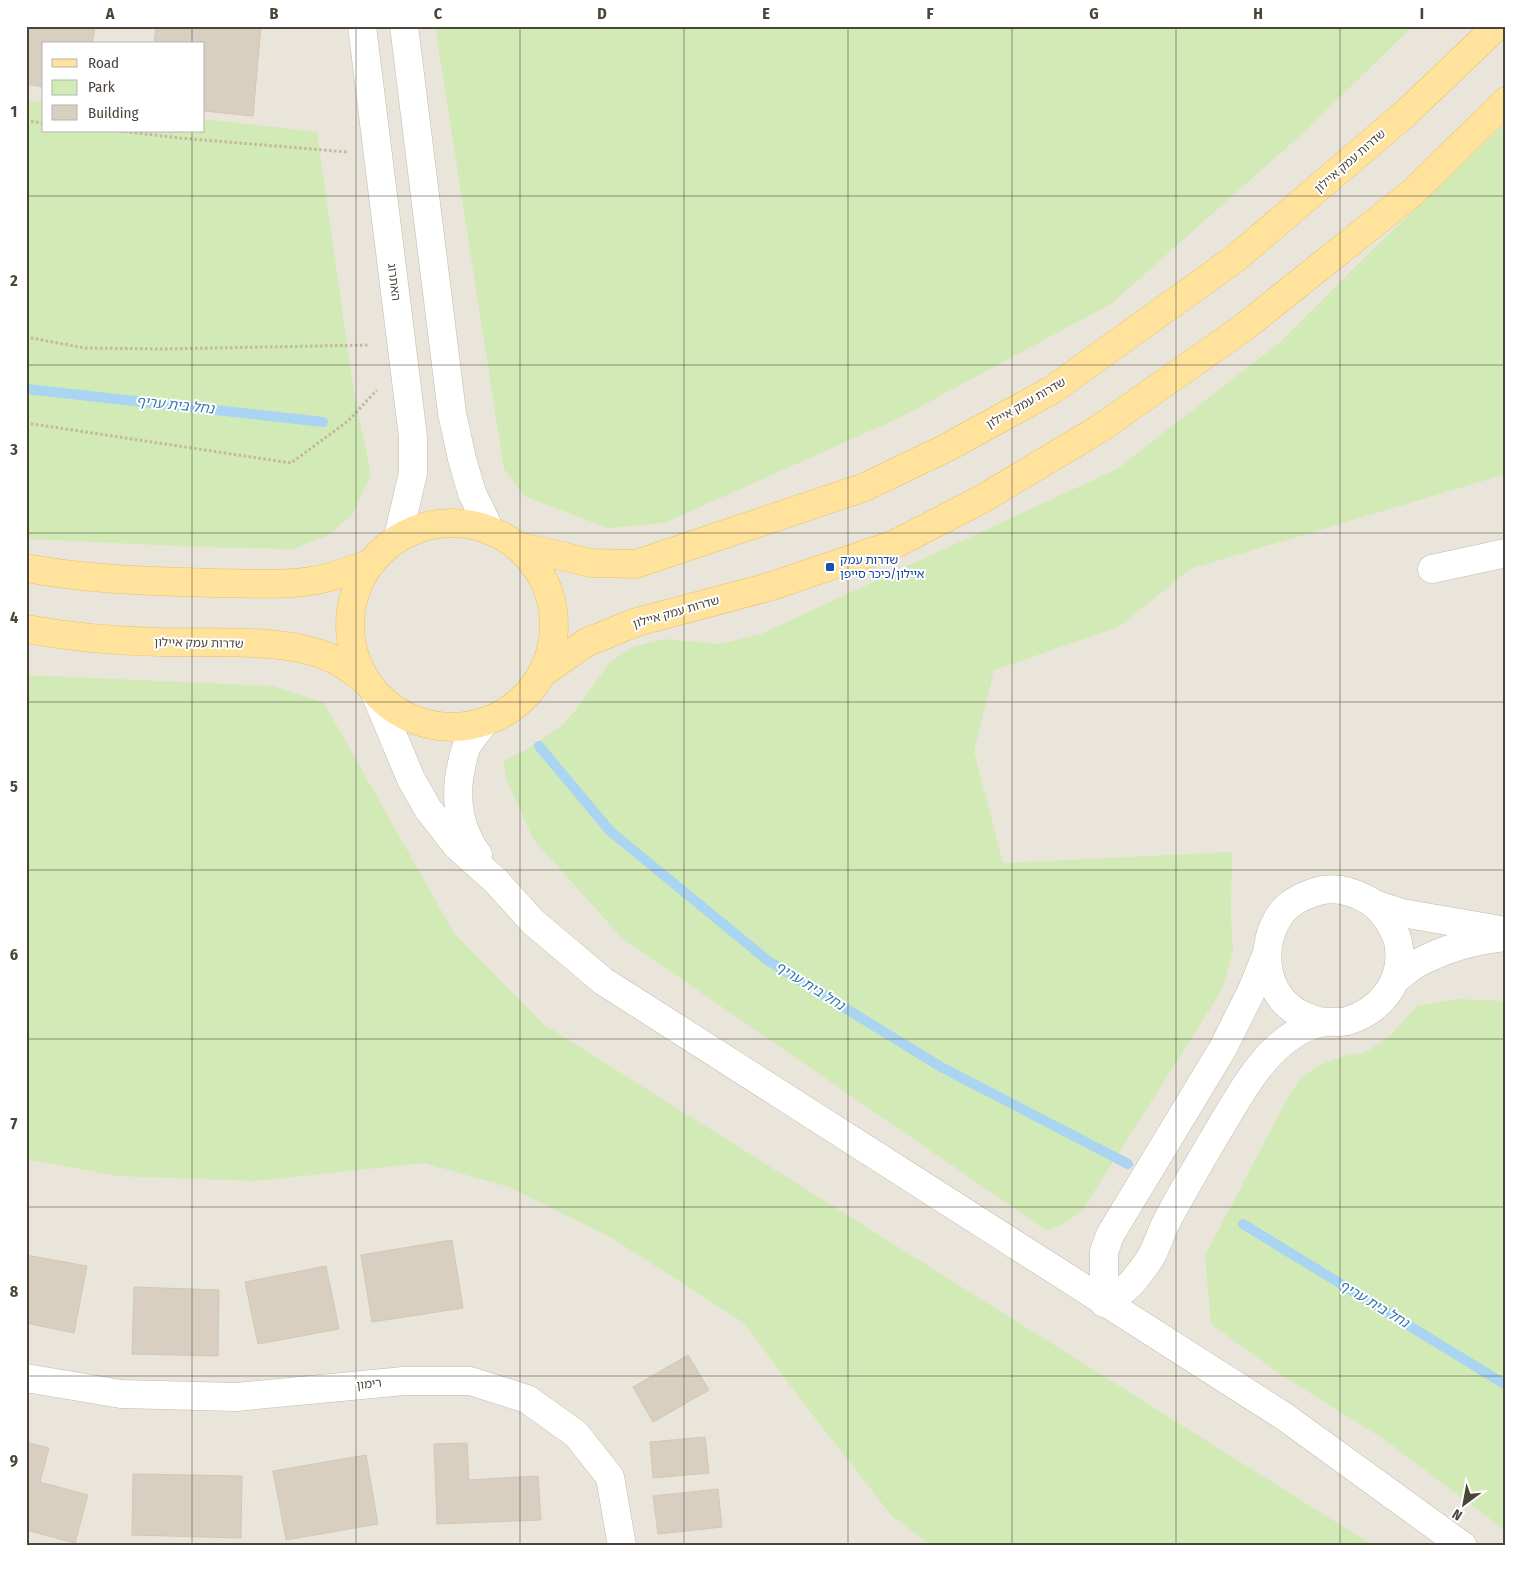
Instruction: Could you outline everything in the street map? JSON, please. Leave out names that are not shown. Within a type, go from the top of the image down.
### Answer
[{"type":"main road","name":"שדרות עמק איילון","points":[[518,546],[591,563],[636,564],[865,487],[946,448],[1052,390],[1236,258],[1406,113],[1497,26]]},
{"type":"main road","name":"שדרות עמק איילון","points":[[26,629],[96,638],[158,642],[270,644],[306,650],[336,660],[370,687],[393,709],[414,720],[437,727],[460,727],[484,723],[508,712],[529,695],[544,672],[587,642],[637,622],[772,586],[895,544],[982,499],[1083,439],[1242,328],[1412,193],[1506,101]]},
{"type":"main road","points":[[370,687],[354,658],[349,634],[350,609],[356,585],[369,564],[382,549],[398,537],[421,526],[445,522],[470,524],[495,532],[518,546],[540,572],[553,605],[554,639],[544,672]]},
{"type":"main road","points":[[26,568],[101,578],[160,582],[274,584],[310,581],[336,576],[369,564]]},
{"type":"street","name":"האתרוג","points":[[362,26],[413,438],[413,473],[398,537]]},
{"type":"street","points":[[404,26],[452,413],[472,493],[490,530]]},
{"type":"street","points":[[1432,569],[1506,553]]},
{"type":"street","points":[[370,687],[411,779],[428,809],[458,846],[496,881],[533,922],[602,981],[1285,1417],[1463,1546]]},
{"type":"street","points":[[484,723],[465,749],[457,796],[463,825],[473,848],[496,881]]},
{"type":"street","points":[[1506,931],[1402,913],[1374,904],[1357,894],[1338,889],[1318,891],[1299,898],[1284,910],[1273,927],[1267,946],[1267,966],[1273,985],[1280,997],[1300,1015],[1322,1022],[1345,1022],[1367,1014],[1384,999],[1396,980],[1417,963],[1448,950],[1484,940],[1506,937]]},
{"type":"street","points":[[1374,904],[1395,930],[1400,958],[1396,980]]},
{"type":"street","points":[[1104,1303],[1104,1252],[1110,1235],[1223,1048],[1252,990],[1267,953]]},
{"type":"street","points":[[1104,1303],[1134,1281],[1152,1255],[1176,1202],[1244,1086],[1281,1044],[1299,1031],[1322,1022]]},
{"type":"street","name":"רימון","points":[[26,1378],[121,1394],[236,1398],[404,1380],[470,1381],[527,1399],[576,1434],[610,1477],[622,1546]]},
{"type":"path","points":[[26,121],[42,123]]},
{"type":"path","points":[[129,132],[378,154]]},
{"type":"path","points":[[26,337],[95,348],[161,349],[378,345]]},
{"type":"path","points":[[26,423],[291,463],[348,421],[378,389]]},
{"type":"shaded area","points":[[26,26],[1506,26],[1506,1546],[26,1546]]},
{"type":"green space","points":[[435,26],[1413,26],[1303,133],[1111,304],[901,417],[664,523],[608,528],[524,496],[504,469]]},
{"type":"green space","points":[[26,100],[42,102],[42,132],[205,132],[205,119],[317,132],[354,392],[371,475],[352,515],[328,535],[294,549],[26,539]]},
{"type":"green space","points":[[1506,123],[1506,474],[1190,569],[1119,627],[994,670],[974,751],[1003,863],[1232,852],[1231,914],[1233,951],[1222,990],[1083,1209],[1065,1223],[1047,1231],[622,938],[533,839],[506,778],[503,761],[524,751],[560,727],[575,711],[610,662],[633,647],[663,639],[721,644],[761,634],[1117,469],[1279,343],[1368,254]]},
{"type":"green space","points":[[26,675],[273,686],[324,703],[454,933],[543,1024],[1374,1546],[932,1546],[891,1515],[744,1323],[612,1238],[509,1187],[424,1163],[256,1181],[117,1176],[26,1159]]},
{"type":"green space","points":[[1456,999],[1506,1001],[1506,1531],[1385,1440],[1277,1372],[1211,1324],[1205,1256],[1286,1101],[1300,1079],[1317,1066],[1348,1055],[1364,1053],[1390,1036],[1417,1006]]},
{"type":"building","points":[[26,26],[95,26],[92,42],[42,42],[42,87],[26,84]]},
{"type":"building","points":[[156,26],[261,26],[253,116],[205,111],[205,42],[154,42]]},
{"type":"building","points":[[452,1240],[463,1308],[372,1322],[361,1255]]},
{"type":"building","points":[[26,1255],[87,1266],[74,1333],[26,1323]]},
{"type":"building","points":[[326,1266],[339,1329],[258,1344],[245,1282]]},
{"type":"building","points":[[134,1287],[219,1290],[218,1356],[132,1354]]},
{"type":"building","points":[[688,1355],[709,1390],[653,1422],[633,1387]]},
{"type":"building","points":[[705,1437],[709,1473],[653,1478],[650,1442]]},
{"type":"building","points":[[26,1442],[49,1448],[40,1482],[88,1495],[75,1543],[26,1530]]},
{"type":"building","points":[[467,1443],[469,1480],[538,1476],[541,1520],[437,1524],[434,1444]]},
{"type":"building","points":[[366,1455],[378,1524],[286,1540],[273,1471]]},
{"type":"building","points":[[133,1474],[242,1476],[241,1538],[132,1535]]},
{"type":"building","points":[[718,1489],[722,1527],[658,1534],[653,1496]]},
{"type":"waterway","name":"נחל בית עריף","points":[[26,389],[323,422]]},
{"type":"waterway","name":"נחל בית עריף","points":[[539,746],[610,831],[767,960],[941,1067],[1128,1164]]},
{"type":"waterway","name":"נחל בית עריף","points":[[1243,1224],[1506,1385]]},
{"type":"place","name":"שדרות עמק איילון/כיכר סייפן","points":[[830,567]]}]
